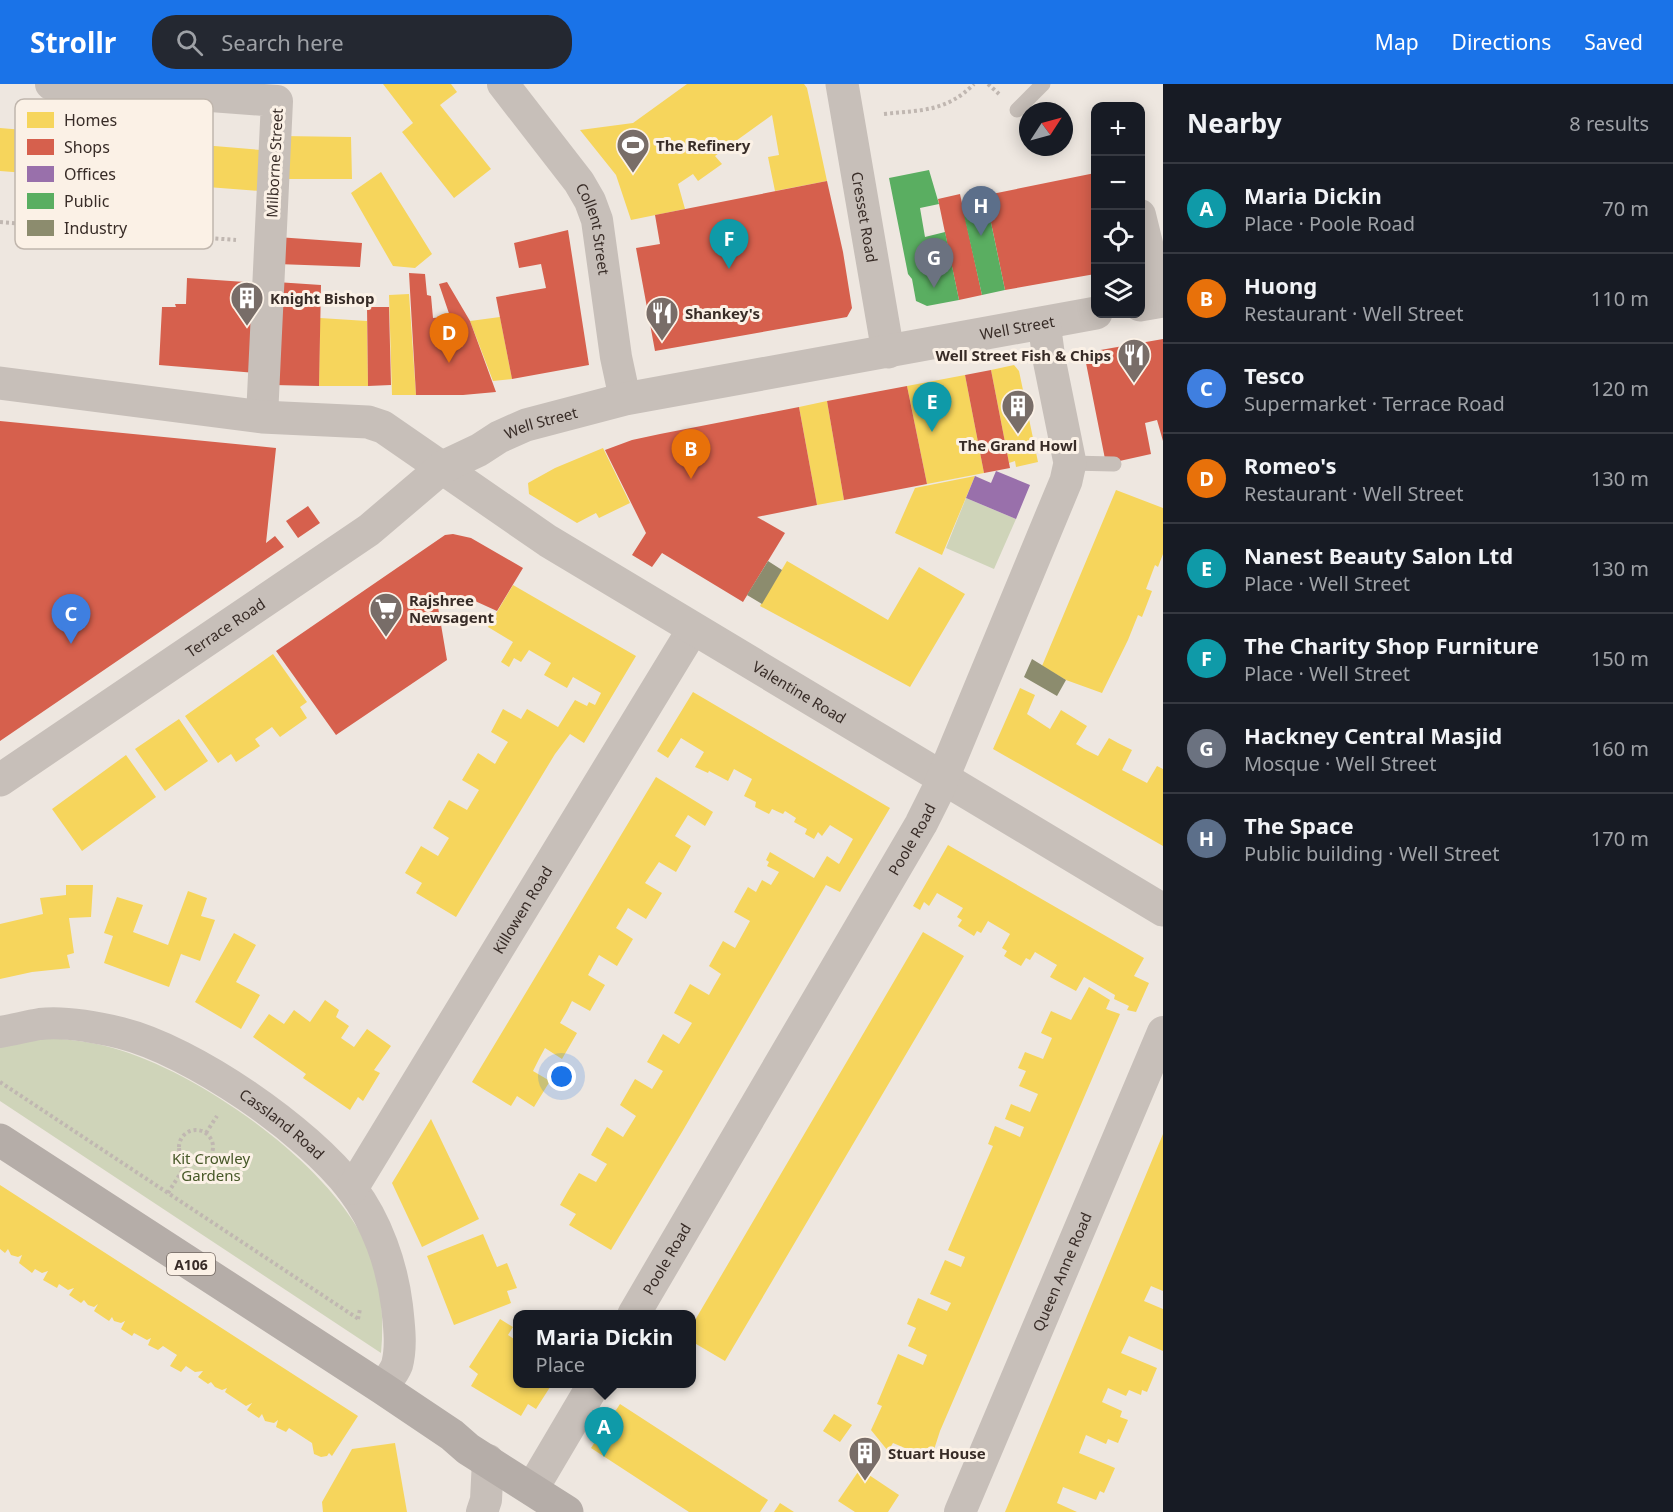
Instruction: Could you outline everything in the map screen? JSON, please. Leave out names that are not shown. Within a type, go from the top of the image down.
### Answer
[{"type":"main road","name":"A106","points":[[0,1140],[382,1388],[452,1435],[468,1449],[567,1512]]},
{"type":"street","name":"Milborne Street","points":[[51,84],[278,100],[262,417]]},
{"type":"street","name":"Collent Street","points":[[503,84],[579,182],[590,201],[597,220],[616,357],[625,399]]},
{"type":"street","name":"Cresset Road","points":[[842,84],[888,352]]},
{"type":"street","points":[[1145,244],[1155,302]]},
{"type":"street","name":"Well Street","points":[[443,467],[526,425],[625,399],[1091,314]]},
{"type":"street","name":"Poole Road","points":[[636,1310],[921,824],[943,778],[1066,481],[1070,463],[1044,323]]},
{"type":"street","points":[[0,383],[262,417],[368,422],[383,427],[443,467]]},
{"type":"street","name":"Valentine Road","points":[[443,467],[548,541],[1163,910]]},
{"type":"street","name":"Terrace Road","points":[[0,780],[369,530],[443,467]]},
{"type":"street","name":"Killowen Road","points":[[352,1189],[693,629]]},
{"type":"street","name":"Cassland Road","points":[[0,1032],[42,1024],[86,1026],[123,1034],[163,1048],[220,1079],[276,1117],[322,1156],[352,1189],[374,1226],[395,1288],[400,1335],[397,1366],[382,1388]]},
{"type":"street","name":"Queen Anne Road","points":[[960,1512],[1163,1032]]},
{"type":"street","points":[[532,1489],[591,1388]]},
{"type":"street","points":[[482,1512],[486,1500],[488,1460]]},
{"type":"lane","points":[[1017,110],[1043,84]]},
{"type":"lane","points":[[1070,463],[1114,464]]},
{"type":"path","points":[[847,118],[937,109],[962,96],[974,84]]},
{"type":"path","points":[[0,222],[15,223]]},
{"type":"path","points":[[213,239],[270,243]]},
{"type":"path","points":[[0,1082],[358,1320],[382,1332],[400,1335]]},
{"type":"path","points":[[206,1133],[220,1111]]},
{"type":"path","points":[[194,1130],[206,1133],[214,1146],[211,1156],[207,1161],[198,1165],[188,1163],[179,1152],[182,1136],[194,1130]]},
{"type":"path","points":[[168,1193],[188,1163]]},
{"type":"path","points":[[358,1320],[361,1308]]},
{"type":"green space","points":[[966,498],[1016,519],[994,569],[946,548]]},
{"type":"green space","name":"Kit Crowley Gardens","points":[[51,1038],[113,1048],[146,1059],[180,1075],[250,1119],[313,1172],[358,1229],[371,1258],[381,1305],[381,1353],[0,1101],[0,1045]]},
{"type":"building: Homes","points":[[383,84],[451,84],[457,92],[440,105],[491,169],[454,198],[402,132],[413,123]]},
{"type":"building: Homes","points":[[687,84],[804,84],[807,88],[827,181],[775,191],[768,157],[779,155],[772,115],[715,156],[722,164],[698,181],[693,174],[678,184],[685,209],[631,220],[616,175],[580,130],[633,123]]},
{"type":"building: Homes","points":[[0,128],[15,129],[15,172],[0,171]]},
{"type":"building: Homes","points":[[282,136],[351,137],[352,179],[280,179]]},
{"type":"building: Homes","points":[[213,146],[261,150],[260,191],[213,187]]},
{"type":"building: Homes","points":[[381,172],[432,254],[415,268],[393,266],[351,193]]},
{"type":"building: Homes","points":[[409,294],[416,395],[392,395],[389,295]]},
{"type":"building: Homes","points":[[500,317],[512,379],[493,381],[470,321]]},
{"type":"building: Homes","points":[[320,318],[367,321],[368,386],[319,386]]},
{"type":"building: Homes","name":"The Grand Howl","points":[[1014,365],[1019,371],[1038,462],[1016,467],[1015,461],[1009,463],[991,370]]},
{"type":"building: Homes","points":[[965,375],[984,473],[927,484],[907,386]]},
{"type":"building: Homes","points":[[827,401],[844,500],[817,505],[799,407]]},
{"type":"building: Homes","points":[[603,448],[630,503],[599,518],[596,513],[577,523],[529,494],[528,483],[555,468]]},
{"type":"building: Homes","points":[[975,476],[942,555],[895,533],[915,488]]},
{"type":"building: Homes","points":[[1116,490],[1163,508],[1163,554],[1158,567],[1155,565],[1146,589],[1152,591],[1142,617],[1138,615],[1102,693],[1066,680],[1042,666]]},
{"type":"building: Homes","points":[[787,561],[888,620],[919,567],[965,594],[910,687],[760,606]]},
{"type":"building: Homes","points":[[513,585],[636,656],[584,743],[570,734],[555,754],[456,917],[416,893],[422,883],[405,873],[421,846],[438,856],[449,838],[433,828],[449,800],[467,810],[479,790],[462,780],[478,753],[495,764],[508,742],[491,732],[503,709],[521,719],[527,709],[558,727],[575,700],[587,706],[589,702],[595,705],[601,693],[573,677],[567,688],[544,675],[551,663],[529,650],[521,662],[514,658],[509,667],[501,662],[513,642],[488,627]]},
{"type":"building: Homes","points":[[273,654],[307,702],[300,707],[307,718],[280,737],[272,727],[255,739],[260,746],[236,762],[231,754],[218,763],[185,716]]},
{"type":"building: Homes","points":[[1020,688],[1035,695],[1027,714],[1050,729],[1061,710],[1087,726],[1076,744],[1084,749],[1098,756],[1109,738],[1132,750],[1122,770],[1147,783],[1157,766],[1163,769],[1163,846],[993,749]]},
{"type":"building: Homes","points":[[693,692],[890,808],[840,892],[826,885],[611,1250],[569,1225],[576,1214],[560,1205],[568,1191],[579,1173],[596,1182],[607,1164],[591,1155],[607,1127],[623,1137],[636,1116],[620,1105],[635,1079],[652,1089],[663,1071],[647,1062],[663,1034],[679,1044],[692,1023],[674,1013],[690,984],[709,995],[721,974],[709,966],[723,941],[735,948],[750,921],[734,912],[740,901],[748,887],[756,892],[762,880],[771,885],[779,872],[767,866],[769,862],[766,860],[770,852],[814,878],[827,856],[839,864],[853,839],[830,825],[822,836],[818,832],[814,839],[805,834],[807,829],[794,822],[796,818],[785,811],[783,814],[772,809],[769,814],[755,807],[756,802],[744,796],[752,779],[734,769],[728,781],[695,767],[704,752],[681,738],[668,758],[657,751]]},
{"type":"building: Homes","points":[[179,719],[208,761],[165,791],[135,749]]},
{"type":"building: Homes","points":[[126,755],[156,797],[82,851],[52,809]]},
{"type":"building: Homes","points":[[656,777],[713,812],[705,826],[688,815],[675,836],[691,846],[676,872],[659,862],[645,883],[662,893],[646,919],[628,908],[616,928],[633,939],[617,966],[599,955],[588,975],[605,985],[590,1011],[572,1001],[560,1023],[577,1033],[562,1059],[545,1048],[533,1071],[550,1081],[534,1107],[517,1096],[511,1106],[472,1082]]},
{"type":"building: Homes","points":[[948,845],[1144,958],[1134,976],[1149,983],[1136,1012],[1127,1010],[1129,1006],[1114,999],[1115,995],[1084,977],[1076,991],[1050,977],[1057,965],[1035,952],[1030,960],[1026,958],[1021,966],[1012,961],[1004,956],[1007,951],[1002,948],[1010,934],[988,921],[981,933],[977,931],[974,936],[958,926],[962,920],[957,917],[963,908],[937,893],[929,906],[924,902],[920,910],[913,906]]},
{"type":"building: Homes","points":[[66,885],[93,885],[91,917],[69,918],[74,953],[67,955],[70,968],[32,972],[0,979],[0,924],[43,914],[40,898],[66,895]]},
{"type":"building: Homes","points":[[188,891],[207,898],[201,916],[215,920],[200,961],[181,954],[169,987],[104,963],[113,936],[104,933],[117,897],[143,905],[133,932],[168,945]]},
{"type":"building: Homes","points":[[923,932],[964,956],[725,1361],[696,1344],[696,1318]]},
{"type":"building: Homes","points":[[234,933],[256,945],[236,982],[260,995],[241,1029],[195,1002]]},
{"type":"building: Homes","points":[[1089,987],[1110,1000],[1106,1009],[1120,1014],[940,1431],[931,1459],[893,1443],[888,1451],[871,1430],[882,1406],[877,1404],[898,1354],[923,1365],[927,1355],[908,1346],[916,1328],[907,1324],[918,1298],[947,1311],[951,1303],[930,1294],[945,1260],[961,1267],[965,1257],[948,1250],[993,1146],[988,1144],[995,1126],[1020,1137],[1024,1127],[1005,1119],[1011,1104],[1030,1112],[1038,1094],[1019,1086],[1026,1071],[1018,1068],[1025,1052],[1043,1059],[1052,1038],[1041,1033],[1051,1011],[1071,1020]]},
{"type":"building: Homes","points":[[325,1000],[339,1010],[336,1017],[349,1026],[341,1038],[354,1047],[367,1029],[391,1046],[374,1070],[380,1073],[363,1101],[358,1097],[350,1110],[303,1078],[306,1074],[253,1037],[269,1014],[284,1024],[294,1010],[310,1022]]},
{"type":"building: Homes","points":[[431,1119],[479,1219],[422,1247],[392,1183]]},
{"type":"building: Homes","points":[[1163,1134],[1163,1291],[1151,1286],[1144,1301],[1163,1309],[1163,1351],[1129,1336],[1121,1353],[1157,1368],[1147,1392],[1142,1390],[1141,1395],[1129,1390],[1126,1396],[1108,1388],[1102,1402],[1122,1411],[1120,1417],[1128,1420],[1118,1443],[1108,1439],[1106,1444],[1086,1435],[1079,1453],[1115,1468],[1104,1493],[1100,1491],[1096,1500],[1063,1487],[1057,1503],[1077,1512],[1005,1512]]},
{"type":"building: Homes","points":[[0,1185],[358,1416],[332,1456],[329,1453],[321,1457],[314,1454],[312,1443],[289,1428],[286,1432],[276,1427],[278,1420],[274,1423],[265,1421],[262,1414],[259,1418],[247,1410],[252,1403],[246,1406],[225,1392],[227,1388],[222,1390],[198,1377],[203,1371],[195,1372],[186,1366],[181,1372],[170,1366],[177,1355],[163,1346],[158,1350],[148,1345],[151,1338],[147,1340],[134,1333],[132,1336],[121,1329],[125,1321],[121,1323],[114,1321],[112,1317],[109,1321],[94,1311],[98,1304],[94,1307],[88,1305],[84,1300],[81,1303],[69,1295],[74,1288],[68,1290],[59,1284],[57,1288],[43,1280],[48,1271],[42,1273],[35,1269],[32,1273],[19,1263],[22,1255],[18,1257],[11,1255],[8,1249],[5,1253],[0,1249]]},
{"type":"building: Homes","points":[[483,1234],[497,1267],[507,1263],[517,1288],[507,1291],[511,1303],[454,1325],[427,1256]]},
{"type":"building: Homes","points":[[500,1319],[513,1327],[508,1335],[513,1338],[513,1388],[549,1388],[536,1409],[528,1404],[521,1416],[471,1386],[478,1374],[469,1367]]},
{"type":"building: Homes","points":[[620,1404],[768,1500],[760,1512],[689,1512],[591,1448]]},
{"type":"building: Homes","points":[[834,1414],[852,1425],[840,1442],[823,1431]]},
{"type":"building: Homes","points":[[395,1443],[407,1512],[323,1512],[322,1502],[352,1449]]},
{"type":"building: Homes","name":"Stuart House","points":[[860,1469],[899,1495],[888,1512],[855,1512],[838,1501]]},
{"type":"building: Homes","points":[[780,1503],[794,1512],[774,1512]]},
{"type":"building: Shops","points":[[1091,174],[1091,275],[1005,290],[988,208],[982,196]]},
{"type":"building: Shops","points":[[827,181],[843,252],[852,308],[847,317],[655,351],[636,248],[660,244],[655,215]]},
{"type":"building: Shops","points":[[960,194],[982,295],[959,300],[938,199]]},
{"type":"building: Shops","points":[[568,230],[589,365],[512,379],[496,297],[546,288],[541,264],[519,268],[514,243]]},
{"type":"building: Shops","points":[[277,237],[362,243],[360,267],[277,264]]},
{"type":"building: Shops","points":[[409,273],[425,274],[427,295],[431,296],[433,318],[443,317],[447,342],[458,340],[439,284],[447,282],[470,321],[496,392],[416,395]]},
{"type":"building: Shops","points":[[187,278],[258,283],[257,373],[159,365],[162,307],[186,304]]},
{"type":"building: Shops","points":[[276,282],[321,285],[319,386],[273,385]]},
{"type":"building: Shops","points":[[367,307],[389,307],[391,385],[368,386]]},
{"type":"building: Shops","points":[[1163,339],[1163,441],[1157,420],[1145,423],[1151,454],[1106,464],[1085,358],[1089,352]]},
{"type":"building: Shops","points":[[991,370],[1010,468],[984,473],[965,375]]},
{"type":"building: Shops","points":[[907,386],[927,484],[844,500],[827,401]]},
{"type":"building: Shops","points":[[799,407],[817,505],[757,517],[785,533],[743,602],[662,553],[652,567],[632,555],[646,533],[605,450],[632,440]]},
{"type":"building: Shops","points":[[0,421],[276,448],[266,543],[275,536],[284,547],[0,741]]},
{"type":"building: Shops","points":[[308,506],[320,523],[298,538],[286,521]]},
{"type":"building: Shops","points":[[453,534],[471,538],[523,568],[497,611],[475,601],[444,600],[444,606],[438,607],[447,660],[336,735],[276,651],[445,535]]},
{"type":"building: Offices","points":[[996,471],[1030,485],[1016,519],[966,498],[975,476],[991,483]]},
{"type":"building: Public","points":[[929,170],[939,204],[920,208],[925,237],[945,232],[959,300],[927,306],[916,301],[912,279],[908,274],[889,178]]},
{"type":"building: Public","points":[[974,203],[976,211],[988,208],[1005,290],[982,295],[962,206]]},
{"type":"building: Industry","points":[[768,561],[782,570],[762,604],[747,595]]},
{"type":"building: Industry","points":[[1032,659],[1066,680],[1057,696],[1024,677]]},
{"type":"place","name":"The Refinery","points":[[633,174]]},
{"type":"place","name":"The Space","points":[[981,236]]},
{"type":"place","name":"The Charity Shop Furniture","points":[[729,269]]},
{"type":"place","name":"Hackney Central Masjid","points":[[934,288]]},
{"type":"place","name":"Knight Bishop","points":[[247,327]]},
{"type":"place","name":"Shankey's","points":[[662,342]]},
{"type":"place","name":"Romeo's","points":[[449,363]]},
{"type":"place","name":"Well Street Fish & Chips","points":[[1134,384]]},
{"type":"place","name":"Nanest Beauty Salon Ltd","points":[[932,432]]},
{"type":"place","name":"The Grand Howl","points":[[1018,435]]},
{"type":"place","name":"Huong","points":[[691,479]]},
{"type":"place","name":"Rajshree Newsagent","points":[[386,638]]},
{"type":"place","name":"Tesco","points":[[71,644]]},
{"type":"place","name":"Maria Dickin","points":[[604,1457]]},
{"type":"place","name":"Stuart House","points":[[865,1482]]}]
